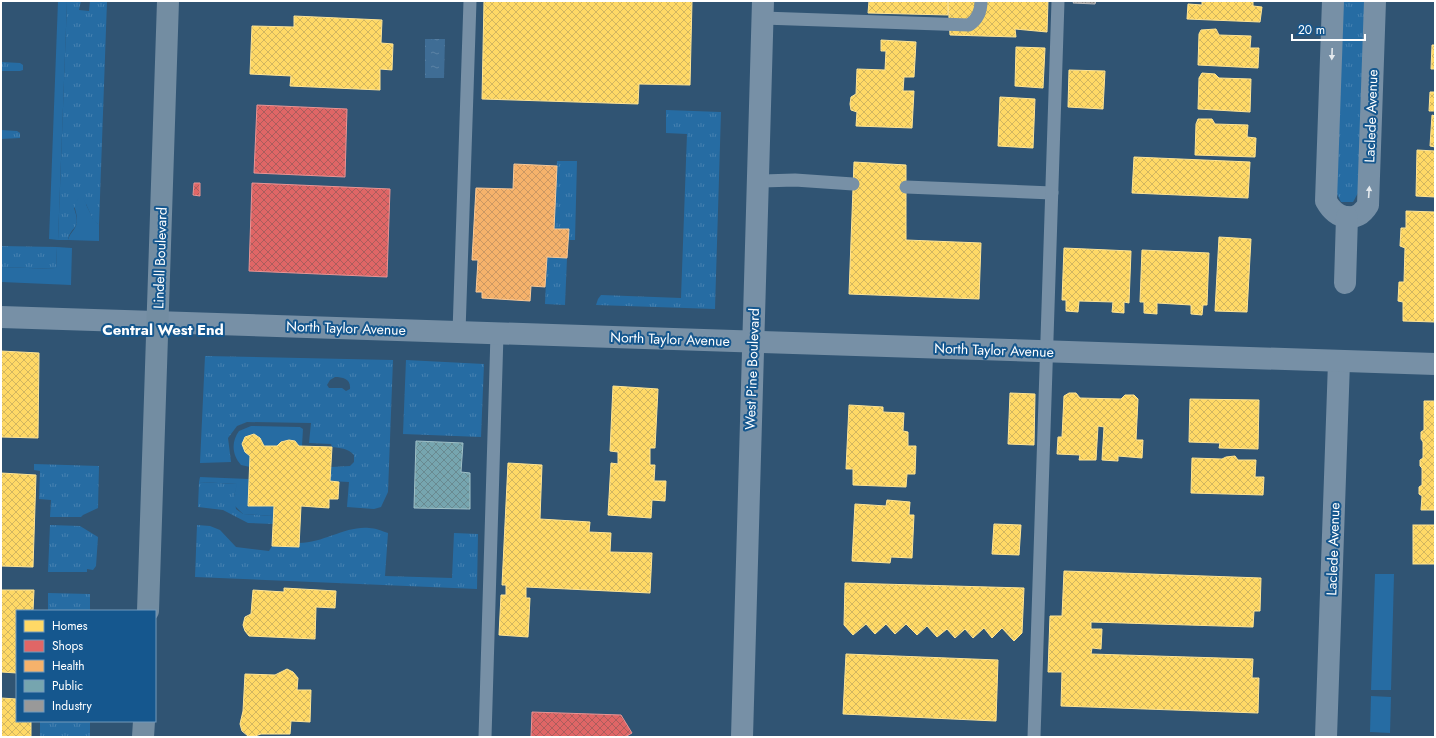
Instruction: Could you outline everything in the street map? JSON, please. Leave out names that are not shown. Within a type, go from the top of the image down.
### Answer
[{"type":"main road","name":"Lindell Boulevard","points":[[148,610],[168,1]]},
{"type":"main road","points":[[143,737],[144,722]]},
{"type":"street","points":[[1333,1],[1326,201],[1331,210],[1338,215],[1347,217],[1345,282]]},
{"type":"street","name":"Laclede Avenue","points":[[1347,217],[1354,217],[1363,213],[1368,205],[1375,1]]},
{"type":"street","name":"West Pine Boulevard","points":[[742,737],[763,10]]},
{"type":"street","name":"North Taylor Avenue","points":[[1,317],[1435,364]]},
{"type":"street","name":"Laclede Avenue","points":[[1326,737],[1339,362]]},
{"type":"lane","points":[[459,332],[470,1]]},
{"type":"lane","points":[[763,10],[969,25],[974,22],[981,9],[981,1]]},
{"type":"lane","points":[[1034,737],[1058,1]]},
{"type":"lane","points":[[758,180],[795,180],[853,184]]},
{"type":"lane","points":[[906,187],[1052,193]]},
{"type":"lane","points":[[485,737],[497,334]]},
{"type":"green space","points":[[58,1],[67,1],[58,240],[49,239]]},
{"type":"green space","points":[[67,1],[81,1],[79,10],[89,11],[90,1],[107,1],[99,225],[93,220],[86,204],[74,208],[77,221],[75,227],[69,235],[68,240],[58,240]]},
{"type":"green space","points":[[1343,1],[1365,1],[1358,193],[1353,202],[1341,202],[1336,192]]},
{"type":"green space","points":[[1,62],[20,63],[23,65],[23,70],[1,71]]},
{"type":"green space","points":[[666,110],[721,112],[715,309],[596,305],[601,295],[681,298],[687,134],[666,133]]},
{"type":"green space","points":[[1,130],[17,131],[20,133],[20,138],[1,139]]},
{"type":"green space","points":[[557,161],[577,161],[575,240],[568,240],[568,229],[554,229]]},
{"type":"green space","points":[[79,198],[83,198],[93,219],[99,225],[99,241],[68,240],[77,222],[75,203]]},
{"type":"green space","points":[[1,246],[57,247],[56,269],[1,267]]},
{"type":"green space","points":[[57,247],[72,248],[71,285],[1,282],[1,267],[56,269]]},
{"type":"green space","points":[[547,257],[567,258],[565,305],[545,304]]},
{"type":"green space","points":[[205,356],[393,360],[388,492],[381,507],[374,509],[347,507],[349,482],[330,481],[331,467],[350,466],[354,462],[354,455],[347,450],[332,447],[331,444],[309,443],[311,423],[247,422],[237,426],[228,438],[231,462],[200,463]],"holes":[[[335,377],[346,379],[349,383],[350,389],[346,391],[342,388],[329,388],[327,385],[330,380]]]},
{"type":"green space","points":[[406,360],[484,364],[481,437],[403,434]]},
{"type":"green space","points":[[251,426],[300,427],[303,429],[302,446],[299,446],[295,441],[285,440],[277,446],[264,446],[260,438],[254,434],[245,437],[242,444],[245,452],[250,456],[250,467],[241,465],[234,453],[236,435],[239,431]]},
{"type":"green space","points":[[34,464],[99,466],[98,508],[81,517],[50,517],[51,500],[39,499],[40,471],[34,470]]},
{"type":"green space","points":[[200,477],[249,479],[248,505],[274,506],[273,516],[243,514],[234,505],[234,496],[237,484],[199,482]]},
{"type":"green space","points":[[199,482],[238,484],[234,496],[236,509],[243,514],[273,516],[273,524],[248,523],[223,510],[198,507]]},
{"type":"green space","points":[[50,525],[80,526],[98,537],[96,566],[93,570],[87,569],[87,572],[48,572]]},
{"type":"green space","points":[[197,525],[210,526],[220,530],[236,547],[269,551],[272,546],[299,547],[299,543],[317,540],[351,530],[360,528],[376,529],[388,533],[385,576],[452,578],[454,533],[478,534],[477,589],[195,577]]},
{"type":"green space","points":[[1375,574],[1394,574],[1391,690],[1371,690]]},
{"type":"green space","points":[[48,593],[90,594],[90,610],[48,610]]},
{"type":"green space","points":[[1371,696],[1391,697],[1390,733],[1370,732]]},
{"type":"green space","points":[[40,722],[90,722],[90,737],[40,737]]},
{"type":"water","points":[[425,39],[445,39],[444,78],[425,78]]},
{"type":"building: Homes","points":[[484,1],[692,1],[690,85],[639,84],[638,104],[482,99]]},
{"type":"building: Homes","points":[[869,1],[948,1],[948,15],[868,13]]},
{"type":"building: Homes","points":[[948,1],[1048,1],[1047,32],[1015,29],[1016,37],[950,35]]},
{"type":"building: Homes","points":[[1202,1],[1253,1],[1253,6],[1262,7],[1260,22],[1187,19],[1188,4],[1202,5]]},
{"type":"building: Homes","points":[[294,16],[382,20],[381,43],[393,44],[392,70],[380,69],[380,90],[290,86],[291,76],[250,74],[252,26],[294,27]]},
{"type":"building: Homes","points":[[1216,29],[1219,35],[1251,36],[1250,48],[1259,48],[1258,68],[1198,65],[1199,34],[1201,30]]},
{"type":"building: Homes","points":[[881,40],[916,42],[914,77],[904,77],[903,91],[914,91],[912,128],[856,126],[857,112],[851,110],[850,104],[851,97],[856,94],[857,69],[885,70],[886,51],[881,51]]},
{"type":"building: Homes","points":[[1432,45],[1435,45],[1435,69],[1431,69]]},
{"type":"building: Homes","points":[[1016,47],[1045,48],[1043,88],[1015,86]]},
{"type":"building: Homes","points":[[1069,70],[1105,71],[1103,109],[1068,107]]},
{"type":"building: Homes","points":[[1202,73],[1215,74],[1219,78],[1251,79],[1250,112],[1198,109],[1199,78]]},
{"type":"building: Homes","points":[[1430,92],[1435,92],[1435,111],[1429,111]]},
{"type":"building: Homes","points":[[1000,97],[1035,99],[1033,148],[998,146]]},
{"type":"building: Homes","points":[[1432,115],[1435,116],[1435,147],[1430,146]]},
{"type":"building: Homes","points":[[1198,119],[1212,119],[1215,124],[1248,125],[1247,137],[1256,138],[1255,157],[1195,155],[1196,124]]},
{"type":"building: Homes","points":[[1417,150],[1435,151],[1435,197],[1416,196]]},
{"type":"building: Homes","points":[[1134,157],[1250,162],[1248,198],[1132,193]]},
{"type":"building: Homes","points":[[854,162],[906,165],[906,240],[981,243],[979,299],[849,294]]},
{"type":"building: Homes","points":[[1406,211],[1435,212],[1435,322],[1403,321],[1403,302],[1398,301],[1399,282],[1404,282],[1405,248],[1400,246],[1401,228],[1406,228]]},
{"type":"building: Homes","points":[[1219,237],[1251,239],[1247,312],[1215,311]]},
{"type":"building: Homes","points":[[1064,248],[1131,251],[1129,303],[1124,302],[1124,313],[1112,312],[1113,302],[1079,301],[1078,312],[1066,311],[1066,300],[1062,300]]},
{"type":"building: Homes","points":[[1142,250],[1209,253],[1207,305],[1203,305],[1202,315],[1191,314],[1191,305],[1157,303],[1157,314],[1144,313],[1144,302],[1140,302]]},
{"type":"building: Homes","points":[[1,351],[39,353],[38,438],[1,437]]},
{"type":"building: Homes","points":[[613,386],[658,389],[655,448],[650,448],[650,465],[655,465],[654,481],[666,481],[665,501],[652,500],[651,518],[608,515],[611,463],[618,464],[618,452],[610,451]]},
{"type":"building: Homes","points":[[1010,393],[1035,394],[1034,445],[1008,444]]},
{"type":"building: Homes","points":[[1069,393],[1076,393],[1080,398],[1121,399],[1125,395],[1134,395],[1138,399],[1136,440],[1143,440],[1142,458],[1118,456],[1118,461],[1102,460],[1104,427],[1098,426],[1096,460],[1079,460],[1080,455],[1057,454],[1058,437],[1062,437],[1064,396]]},
{"type":"building: Homes","points":[[1190,399],[1259,400],[1258,449],[1219,448],[1220,443],[1189,442]]},
{"type":"building: Homes","points":[[1424,401],[1435,401],[1435,510],[1421,510],[1422,496],[1419,494],[1419,487],[1422,485],[1422,468],[1420,466],[1420,460],[1423,458],[1423,442],[1421,439],[1421,432],[1424,430]]},
{"type":"building: Homes","points":[[849,405],[883,407],[883,412],[904,413],[903,431],[908,432],[908,446],[916,446],[915,474],[907,474],[906,487],[853,485],[853,469],[846,469]]},
{"type":"building: Homes","points":[[254,434],[260,438],[264,446],[277,446],[281,442],[289,440],[295,441],[299,446],[332,447],[330,481],[339,482],[338,499],[329,499],[329,508],[301,506],[299,547],[272,546],[274,506],[248,506],[250,456],[245,452],[242,444],[245,437]]},
{"type":"building: Homes","points":[[1235,456],[1238,460],[1256,460],[1255,477],[1264,477],[1263,495],[1191,493],[1192,458],[1222,459]]},
{"type":"building: Homes","points":[[508,463],[542,465],[540,519],[590,522],[589,532],[611,533],[610,552],[652,553],[650,593],[526,587],[526,598],[530,598],[528,637],[499,635],[501,595],[506,595],[506,585],[502,585]]},
{"type":"building: Homes","points":[[1,473],[36,475],[33,567],[1,566]]},
{"type":"building: Homes","points":[[887,500],[910,502],[909,515],[914,515],[912,558],[891,557],[890,563],[852,561],[855,504],[886,506]]},
{"type":"building: Homes","points":[[994,524],[1021,525],[1019,555],[992,554]]},
{"type":"building: Homes","points":[[1413,525],[1435,525],[1435,564],[1413,564]]},
{"type":"building: Homes","points":[[1064,571],[1261,578],[1260,611],[1254,611],[1253,627],[1091,622],[1091,629],[1102,629],[1101,649],[1092,648],[1091,654],[1253,659],[1252,678],[1259,678],[1258,713],[1061,706],[1062,672],[1048,672],[1050,616],[1062,616]]},
{"type":"building: Homes","points":[[845,583],[1024,588],[1022,633],[1014,641],[1002,628],[992,638],[984,628],[973,638],[965,629],[955,638],[947,629],[937,637],[927,626],[917,635],[906,624],[895,634],[886,624],[875,634],[866,624],[853,635],[844,625]]},
{"type":"building: Homes","points":[[284,588],[336,591],[335,608],[316,607],[315,639],[249,636],[245,631],[243,625],[245,617],[251,614],[253,590],[284,592]]},
{"type":"building: Homes","points":[[1,590],[34,590],[33,610],[16,610],[16,673],[1,672]]},
{"type":"building: Homes","points":[[846,654],[998,660],[996,721],[843,714]]},
{"type":"building: Homes","points":[[287,669],[293,672],[298,678],[297,690],[311,690],[310,722],[291,721],[290,734],[261,734],[248,736],[242,731],[240,724],[243,711],[245,674],[275,675]]},
{"type":"building: Homes","points":[[1,698],[16,699],[16,722],[31,722],[31,737],[1,737]]},
{"type":"building: Shops","points":[[257,105],[347,109],[345,177],[254,173]]},
{"type":"building: Shops","points":[[194,183],[200,183],[200,196],[193,195]]},
{"type":"building: Shops","points":[[252,183],[390,189],[387,277],[249,271]]},
{"type":"building: Shops","points":[[532,712],[621,715],[632,733],[625,737],[531,737]]},
{"type":"building: Health","points":[[514,164],[557,166],[554,229],[569,229],[567,258],[547,257],[545,287],[531,286],[530,301],[482,298],[482,292],[476,292],[478,260],[472,260],[476,188],[513,189]]},
{"type":"building: Public","points":[[416,441],[463,443],[461,472],[470,473],[470,509],[414,508]]},
{"type":"building: Industry","points":[[1074,1],[1096,1],[1095,4],[1073,3]]},
{"type":"district","name":"Central West End","points":[[163,330]]}]
